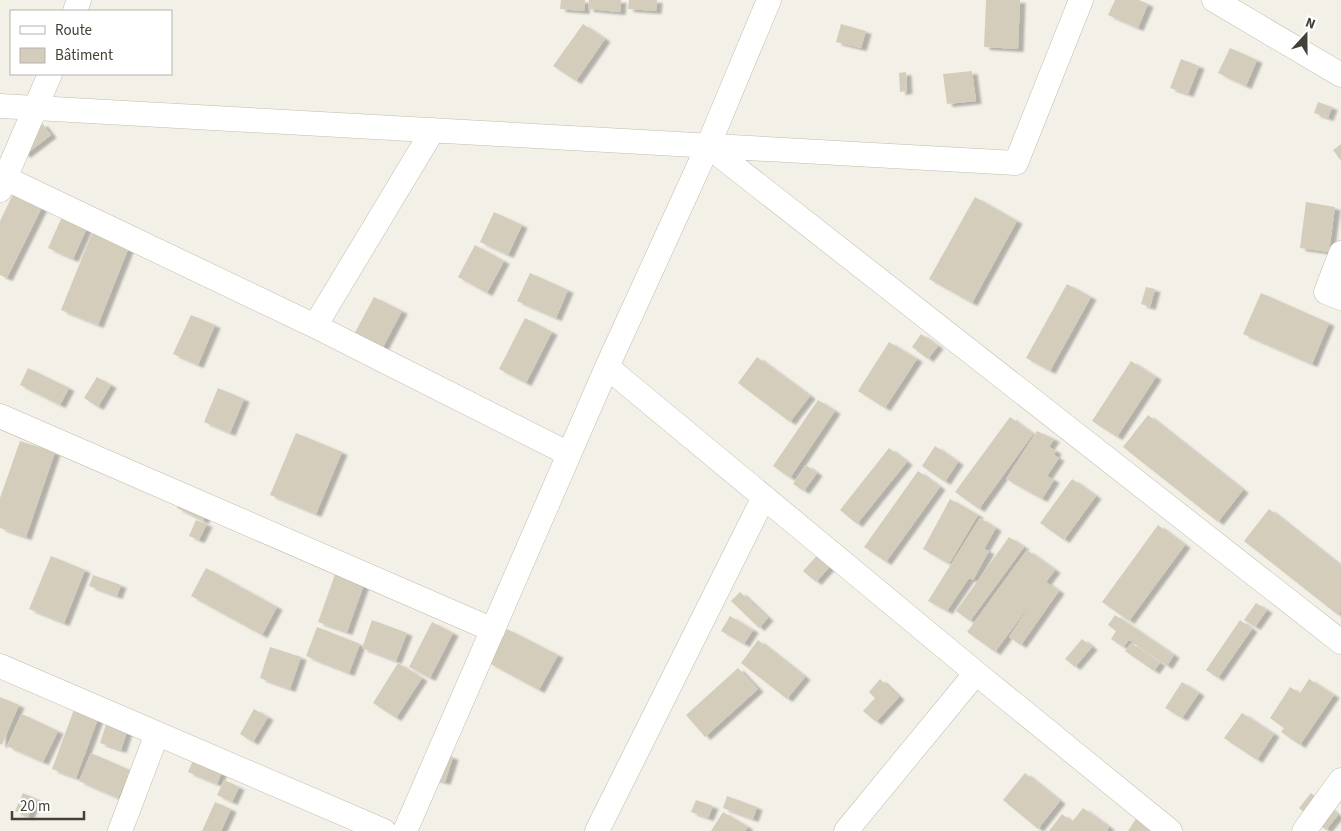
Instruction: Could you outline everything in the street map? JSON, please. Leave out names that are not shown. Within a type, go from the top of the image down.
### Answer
[{"type":"street","points":[[405,831],[607,367],[708,146],[769,0]]},
{"type":"street","points":[[0,106],[1016,163],[1081,0]]},
{"type":"street","points":[[1214,0],[1341,75]]},
{"type":"street","points":[[50,75],[2,184],[315,326],[569,454]]},
{"type":"street","points":[[315,326],[433,130]]},
{"type":"street","points":[[708,146],[1341,642]]},
{"type":"street","points":[[1341,253],[1326,292],[1341,298]]},
{"type":"street","points":[[607,367],[1170,831]]},
{"type":"street","points":[[0,416],[493,630]]},
{"type":"street","points":[[597,831],[764,497]]},
{"type":"street","points":[[0,666],[384,831]]},
{"type":"street","points":[[853,830],[976,673]]},
{"type":"street","points":[[120,831],[157,734]]},
{"type":"street","points":[[1304,831],[1341,780]]},
{"type":"building","points":[[561,0],[585,0],[584,11],[560,9]]},
{"type":"building","points":[[589,0],[621,0],[620,12],[588,9]]},
{"type":"building","points":[[629,0],[657,0],[656,11],[628,9]]},
{"type":"building","points":[[986,0],[1020,0],[1018,49],[984,47]]},
{"type":"building","points":[[1115,0],[1139,0],[1148,4],[1138,28],[1108,15]]},
{"type":"building","points":[[583,24],[605,39],[576,81],[553,66]]},
{"type":"building","points":[[841,24],[866,31],[861,48],[836,42]]},
{"type":"building","points":[[1230,48],[1257,60],[1246,86],[1218,73]]},
{"type":"building","points":[[1181,59],[1199,66],[1188,94],[1170,88]]},
{"type":"building","points":[[972,71],[976,101],[947,104],[943,74]]},
{"type":"building","points":[[906,72],[907,91],[900,92],[899,73]]},
{"type":"building","points":[[1318,102],[1332,107],[1328,118],[1314,113]]},
{"type":"building","points":[[42,123],[51,135],[25,155],[16,144]]},
{"type":"building","points":[[1341,144],[1341,161],[1333,150]]},
{"type":"building","points":[[17,186],[46,199],[7,278],[0,275],[0,221]]},
{"type":"building","points":[[975,197],[1017,221],[972,303],[929,279]]},
{"type":"building","points":[[1306,202],[1335,207],[1329,252],[1300,248]]},
{"type":"building","points":[[65,210],[90,221],[73,259],[48,248]]},
{"type":"building","points":[[494,212],[522,225],[508,255],[480,242]]},
{"type":"building","points":[[92,233],[129,247],[98,325],[61,310]]},
{"type":"building","points":[[475,245],[504,261],[487,293],[458,277]]},
{"type":"building","points":[[530,273],[568,290],[556,318],[517,301]]},
{"type":"building","points":[[1067,284],[1091,297],[1050,371],[1026,358]]},
{"type":"building","points":[[1146,287],[1155,289],[1150,307],[1141,304]]},
{"type":"building","points":[[1261,293],[1329,323],[1312,364],[1243,334]]},
{"type":"building","points":[[374,297],[402,311],[381,351],[353,336]]},
{"type":"building","points":[[191,315],[215,325],[198,365],[173,354]]},
{"type":"building","points":[[525,318],[552,332],[526,383],[499,369]]},
{"type":"building","points":[[921,334],[938,346],[928,359],[912,347]]},
{"type":"building","points":[[889,342],[917,359],[885,408],[858,391]]},
{"type":"building","points":[[757,357],[810,396],[790,422],[738,383]]},
{"type":"building","points":[[1131,361],[1156,377],[1117,437],[1092,421]]},
{"type":"building","points":[[28,368],[69,388],[60,405],[20,385]]},
{"type":"building","points":[[97,377],[111,385],[98,407],[84,398]]},
{"type":"building","points":[[218,388],[244,399],[230,433],[204,422]]},
{"type":"building","points":[[818,400],[835,411],[790,478],[773,466]]},
{"type":"building","points":[[1148,415],[1243,490],[1218,522],[1123,447]]},
{"type":"building","points":[[1010,417],[1033,434],[979,509],[955,492]]},
{"type":"building","points":[[1037,431],[1054,439],[1049,447],[1056,451],[1054,455],[1059,458],[1047,476],[1054,480],[1042,499],[1006,479]]},
{"type":"building","points":[[296,433],[342,452],[316,514],[270,495]]},
{"type":"building","points":[[20,441],[55,452],[26,537],[0,528],[0,498]]},
{"type":"building","points":[[935,446],[958,462],[945,482],[922,466]]},
{"type":"building","points":[[889,448],[907,462],[857,524],[840,510]]},
{"type":"building","points":[[806,465],[817,473],[804,491],[793,484]]},
{"type":"building","points":[[918,471],[940,487],[886,562],[864,547]]},
{"type":"building","points":[[1072,479],[1096,496],[1064,540],[1040,523]]},
{"type":"building","points":[[183,495],[209,507],[203,521],[177,508]]},
{"type":"building","points":[[950,499],[978,515],[949,564],[923,549]]},
{"type":"building","points":[[1269,509],[1341,566],[1341,610],[1338,615],[1244,541]]},
{"type":"building","points":[[980,518],[996,528],[984,549],[989,551],[973,580],[969,578],[947,611],[928,601]]},
{"type":"building","points":[[196,520],[207,524],[199,540],[189,536]]},
{"type":"building","points":[[1158,525],[1185,545],[1129,621],[1102,602]]},
{"type":"building","points":[[1009,537],[1024,547],[970,621],[956,611]]},
{"type":"building","points":[[1027,550],[1055,570],[1046,582],[1059,591],[1021,645],[1009,637],[1039,592],[995,652],[967,632]]},
{"type":"building","points":[[820,552],[833,563],[816,582],[803,571]]},
{"type":"building","points":[[51,556],[85,570],[64,623],[29,609]]},
{"type":"building","points":[[338,566],[367,576],[347,632],[318,622]]},
{"type":"building","points":[[206,568],[277,607],[262,635],[191,596]]},
{"type":"building","points":[[93,575],[121,585],[117,596],[89,586]]},
{"type":"building","points":[[740,592],[768,618],[759,628],[731,601]]},
{"type":"building","points":[[1256,603],[1267,610],[1255,627],[1244,620]]},
{"type":"building","points":[[1115,615],[1174,655],[1167,666],[1129,640],[1123,647],[1111,639],[1116,631],[1108,625]]},
{"type":"building","points":[[730,616],[753,630],[744,644],[721,631]]},
{"type":"building","points":[[372,620],[407,633],[396,661],[362,648]]},
{"type":"building","points":[[1240,620],[1252,629],[1218,678],[1206,670]]},
{"type":"building","points":[[432,622],[453,633],[430,678],[409,667]]},
{"type":"building","points":[[317,627],[360,644],[349,673],[306,656]]},
{"type":"building","points":[[507,629],[558,655],[539,690],[489,663]]},
{"type":"building","points":[[1082,639],[1092,647],[1075,667],[1065,659]]},
{"type":"building","points":[[758,640],[805,677],[787,699],[741,663]]},
{"type":"building","points":[[1131,643],[1160,663],[1154,671],[1125,651]]},
{"type":"building","points":[[270,647],[301,657],[290,689],[260,678]]},
{"type":"building","points":[[398,663],[422,678],[396,718],[373,703]]},
{"type":"building","points":[[738,668],[758,689],[705,737],[686,715]]},
{"type":"building","points":[[880,679],[899,697],[876,722],[863,711],[875,698],[869,692]]},
{"type":"building","points":[[1309,679],[1334,695],[1300,745],[1281,732],[1284,728],[1270,718],[1290,687],[1300,693]]},
{"type":"building","points":[[1182,682],[1199,693],[1182,718],[1165,708]]},
{"type":"building","points":[[79,696],[103,705],[76,778],[52,769]]},
{"type":"building","points":[[0,697],[19,705],[2,745],[0,744]]},
{"type":"building","points":[[254,709],[268,717],[253,742],[240,734]]},
{"type":"building","points":[[110,712],[131,719],[121,750],[100,743]]},
{"type":"building","points":[[1242,713],[1274,734],[1257,760],[1224,738]]},
{"type":"building","points":[[22,714],[58,731],[43,762],[7,746]]},
{"type":"building","points":[[199,747],[227,758],[217,784],[188,772]]},
{"type":"building","points":[[431,749],[453,757],[445,782],[422,775]]},
{"type":"building","points":[[91,753],[130,770],[118,798],[79,781]]},
{"type":"building","points":[[1025,773],[1060,801],[1038,829],[1003,800]]},
{"type":"building","points":[[224,780],[239,787],[232,802],[217,795]]},
{"type":"building","points":[[23,793],[37,799],[28,817],[15,811]]},
{"type":"building","points":[[1311,793],[1338,815],[1326,830],[1299,808]]},
{"type":"building","points":[[727,796],[757,807],[753,819],[723,808]]},
{"type":"building","points":[[696,800],[713,806],[708,818],[691,812]]},
{"type":"building","points":[[215,802],[231,809],[221,831],[202,831]]},
{"type":"building","points":[[1083,808],[1109,827],[1107,831],[1049,831],[1062,814],[1072,822]]},
{"type":"building","points":[[723,812],[748,827],[745,831],[711,831]]},
{"type":"building","points":[[1139,814],[1160,831],[1128,831]]}]
